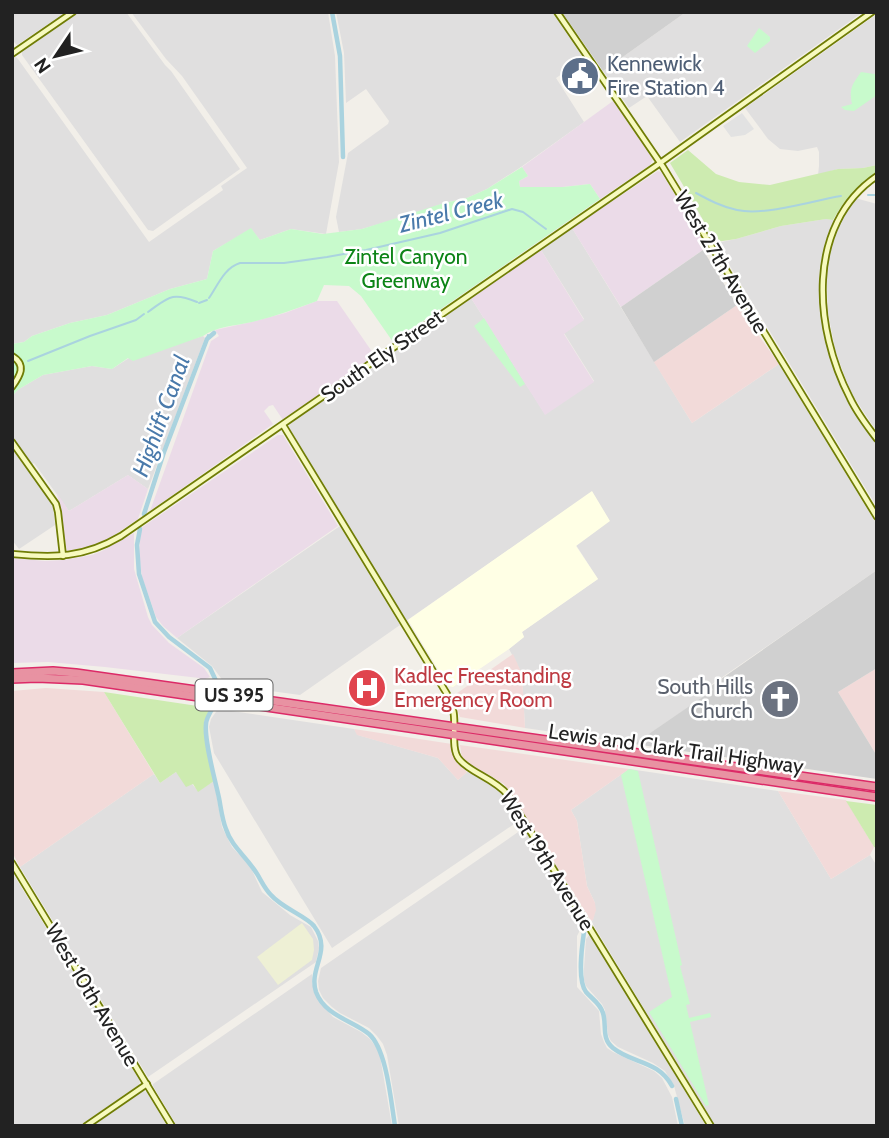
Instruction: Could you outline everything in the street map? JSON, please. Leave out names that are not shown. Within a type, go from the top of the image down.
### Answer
[{"type":"highway","name":"Lewis and Clark Trail Highway","points":[[12,673],[76,673],[877,797]]},
{"type":"highway","name":"Lewis and Clark Trail Highway","points":[[12,679],[83,680],[877,787]]},
{"type":"street","points":[[13,51],[73,12]]},
{"type":"street","name":"West 27th Avenue","points":[[557,12],[660,163],[877,517]]},
{"type":"street","name":"South Ely Street","points":[[12,554],[64,556],[94,549],[121,536],[660,163],[872,12]]},
{"type":"street","points":[[877,176],[850,200],[835,223],[825,252],[823,291],[828,335],[837,367],[853,405],[877,439]]},
{"type":"street","points":[[12,356],[20,363],[21,369],[12,387]]},
{"type":"street","name":"West 19th Avenue","points":[[283,425],[447,694],[453,710],[456,754],[461,761],[496,783],[508,795],[711,1126]]},
{"type":"street","points":[[12,442],[54,499],[64,556]]},
{"type":"street","name":"West 10th Avenue","points":[[12,863],[172,1126]]},
{"type":"street","points":[[86,1126],[146,1084]]},
{"type":"shaded area","points":[[12,12],[66,12],[17,45],[12,40]]},
{"type":"shaded area","points":[[78,12],[126,12],[240,169],[153,231],[148,230],[22,55],[22,51]]},
{"type":"shaded area","points":[[131,12],[328,12],[335,56],[339,162],[326,234],[291,229],[260,240],[251,229],[213,251],[207,279],[170,289],[107,315],[70,323],[32,336],[24,342],[12,344],[12,58],[18,59],[149,242],[223,190],[221,186],[247,168],[182,76]]},
{"type":"shaded area","points":[[336,12],[552,12],[584,59],[556,78],[584,122],[521,167],[487,189],[467,198],[362,229],[339,232],[336,217],[348,153],[389,121],[366,89],[346,103],[344,53]]},
{"type":"shaded area","points":[[562,12],[686,12],[603,71]]},
{"type":"shaded area","points":[[686,12],[863,12],[680,142],[647,96],[629,108],[603,71]]},
{"type":"shaded area","points":[[877,14],[877,165],[838,169],[818,175],[817,147],[798,151],[780,149],[768,139],[745,108]]},
{"type":"shaded area","points":[[613,101],[653,159],[650,165],[600,199],[590,184],[520,187],[519,181],[528,176],[522,167]]},
{"type":"shaded area","points":[[742,113],[754,129],[745,135],[731,137],[723,126]]},
{"type":"shaded area","points":[[658,171],[707,247],[621,307],[572,228]]},
{"type":"shaded area","points":[[855,198],[877,204],[877,432],[846,380],[835,349],[828,312],[826,261],[835,230]]},
{"type":"shaded area","points":[[834,220],[820,266],[821,317],[839,380],[856,414],[877,444],[877,507],[716,243],[781,226]]},
{"type":"shaded area","points":[[572,228],[692,423],[779,364],[877,525],[877,570],[711,685],[714,690],[634,744],[525,728],[522,674],[509,649],[524,637],[522,632],[598,579],[576,545],[592,492],[406,621],[289,426],[471,298],[545,414],[594,381],[564,333],[584,319],[541,250]]},
{"type":"shaded area","points":[[541,250],[584,320],[564,334],[594,382],[545,415],[471,298]]},
{"type":"shaded area","points":[[703,250],[737,305],[654,362],[621,307]]},
{"type":"shaded area","points":[[317,301],[337,301],[375,356],[283,420],[273,405],[269,406],[264,411],[273,424],[150,511],[211,341],[219,336],[215,330],[285,313]]},
{"type":"shaded area","points":[[737,305],[779,364],[692,423],[654,362]]},
{"type":"shaded area","points":[[203,336],[205,338],[148,489],[128,475],[69,511],[12,437],[12,396],[43,375],[92,366],[112,369],[129,358]]},
{"type":"shaded area","points":[[278,435],[283,435],[338,526],[177,638],[156,617],[142,577],[139,554],[141,528]]},
{"type":"shaded area","points":[[12,449],[53,505],[55,525],[19,549],[12,540]]},
{"type":"shaded area","points":[[128,475],[148,489],[138,519],[95,545],[67,551],[57,493],[69,511]]},
{"type":"shaded area","points":[[592,491],[610,521],[576,546],[598,579],[522,632],[524,637],[509,649],[453,687],[448,686],[408,620]]},
{"type":"shaded area","points":[[340,526],[400,625],[300,695],[226,685],[212,666],[177,638]]},
{"type":"shaded area","points":[[134,533],[134,569],[152,625],[169,643],[204,668],[210,677],[203,680],[48,662],[12,663],[12,558],[45,561],[92,555]]},
{"type":"shaded area","points":[[877,570],[877,668],[838,692],[877,756],[877,779],[634,744],[713,690],[711,686]]},
{"type":"shaded area","points":[[513,654],[522,674],[525,728],[460,717],[453,696]]},
{"type":"shaded area","points":[[877,668],[877,756],[838,692]]},
{"type":"shaded area","points":[[46,688],[104,692],[154,774],[20,867],[12,852],[12,691]]},
{"type":"shaded area","points":[[218,709],[354,729],[358,735],[438,758],[458,780],[470,772],[496,787],[506,797],[520,820],[332,948],[214,753],[209,727]]},
{"type":"shaded area","points":[[354,729],[452,744],[457,763],[467,772],[458,780],[438,758],[357,735]]},
{"type":"shaded area","points":[[460,745],[629,769],[571,810],[577,821],[587,886],[595,903],[593,920],[591,921],[504,784],[462,758]]},
{"type":"shaded area","points":[[629,769],[778,791],[831,879],[870,855],[877,866],[877,1126],[715,1126],[591,921],[595,903],[587,886],[577,821],[571,810]]},
{"type":"shaded area","points":[[176,772],[198,791],[214,781],[222,827],[232,847],[250,866],[262,892],[290,915],[311,927],[319,948],[316,962],[148,1077],[20,867],[154,774],[160,783]]},
{"type":"shaded area","points":[[778,791],[846,800],[874,847],[870,855],[831,879]]},
{"type":"shaded area","points":[[524,828],[583,924],[577,936],[577,987],[599,1011],[601,1034],[607,1048],[654,1071],[662,1078],[672,1097],[678,1126],[399,1126],[383,1044],[369,1028],[340,1013],[323,998],[318,981],[321,968]]},
{"type":"shaded area","points":[[12,872],[140,1081],[139,1085],[79,1126],[12,1126]]},
{"type":"shaded area","points":[[302,923],[313,939],[312,960],[278,985],[257,957]]},
{"type":"shaded area","points":[[590,934],[706,1126],[685,1126],[674,1086],[665,1071],[611,1041],[605,1010],[584,980],[586,939]]},
{"type":"shaded area","points":[[312,974],[312,983],[320,1002],[333,1017],[361,1032],[376,1047],[380,1056],[392,1126],[177,1126],[153,1084]]},
{"type":"shaded area","points":[[143,1091],[147,1092],[167,1126],[92,1126]]},
{"type":"green space","points":[[759,28],[770,37],[770,41],[755,53],[747,46]]},
{"type":"green space","points":[[861,72],[877,73],[877,95],[854,111],[845,110],[841,107],[852,104],[852,87]]},
{"type":"green space","points":[[688,150],[716,174],[739,182],[770,185],[838,169],[877,165],[877,173],[852,194],[833,220],[781,226],[716,242],[670,163]]},
{"type":"green space","name":"Zintel Canyon Greenway","points":[[522,167],[528,176],[519,181],[520,187],[590,184],[600,199],[393,342],[361,296],[349,286],[324,285],[317,301],[293,310],[220,328],[133,361],[128,358],[112,369],[92,366],[43,375],[12,396],[12,344],[24,342],[32,336],[70,323],[107,315],[170,289],[207,279],[213,251],[251,228],[260,240],[291,229],[323,234],[362,229],[467,198]]},
{"type":"green space","points":[[484,318],[525,384],[520,387],[474,326]]},
{"type":"green space","points":[[104,692],[211,708],[204,722],[204,730],[214,781],[198,792],[193,784],[186,787],[176,772],[160,783]]},
{"type":"green space","points":[[629,769],[638,771],[682,965],[680,966],[690,1004],[686,1005],[689,1018],[710,1013],[711,1017],[690,1022],[709,1105],[706,1106],[649,1012],[672,997],[621,775]]},
{"type":"green space","points":[[846,801],[877,805],[877,848],[874,847]]},
{"type":"waterway","points":[[332,12],[340,56],[343,157]]},
{"type":"waterway","name":"Zintel Creek","points":[[696,193],[726,207],[748,211],[774,210],[841,196]]},
{"type":"waterway","name":"Zintel Creek","points":[[868,195],[877,195]]},
{"type":"waterway","name":"Zintel Creek","points":[[209,298],[226,273],[240,263],[284,263],[366,250],[440,233],[512,209],[523,212],[546,229]]},
{"type":"waterway","name":"Zintel Creek","points":[[148,312],[170,298],[181,297],[197,302]]},
{"type":"waterway","name":"Zintel Creek","points":[[199,303],[207,300]]},
{"type":"waterway","name":"Zintel Creek","points":[[28,361],[136,320],[144,314]]},
{"type":"waterway","name":"Highlift Canal","points":[[144,514],[164,452],[207,339],[214,333]]},
{"type":"waterway","name":"Highlift Canal","points":[[207,339],[208,335]]},
{"type":"waterway","name":"Highlift Canal","points":[[140,529],[137,545],[139,574],[155,622],[169,637],[210,668],[217,683]]},
{"type":"waterway","name":"Highlift Canal","points":[[212,709],[206,722],[207,740],[228,835],[271,895],[314,926],[321,943],[314,983],[316,992],[326,1007],[362,1029],[375,1042],[384,1064],[395,1126]]},
{"type":"waterway","points":[[584,932],[581,963],[583,987],[602,1010],[609,1044],[621,1053],[660,1071],[672,1086]]},
{"type":"waterway","points":[[676,1099],[682,1126]]},
{"type":"place","name":"Kennewick Fire Station 4","points":[[580,76]]},
{"type":"place","name":"Kadlec Freestanding Emergency Room","points":[[367,688]]},
{"type":"place","name":"South Hills Church","points":[[780,699]]}]
